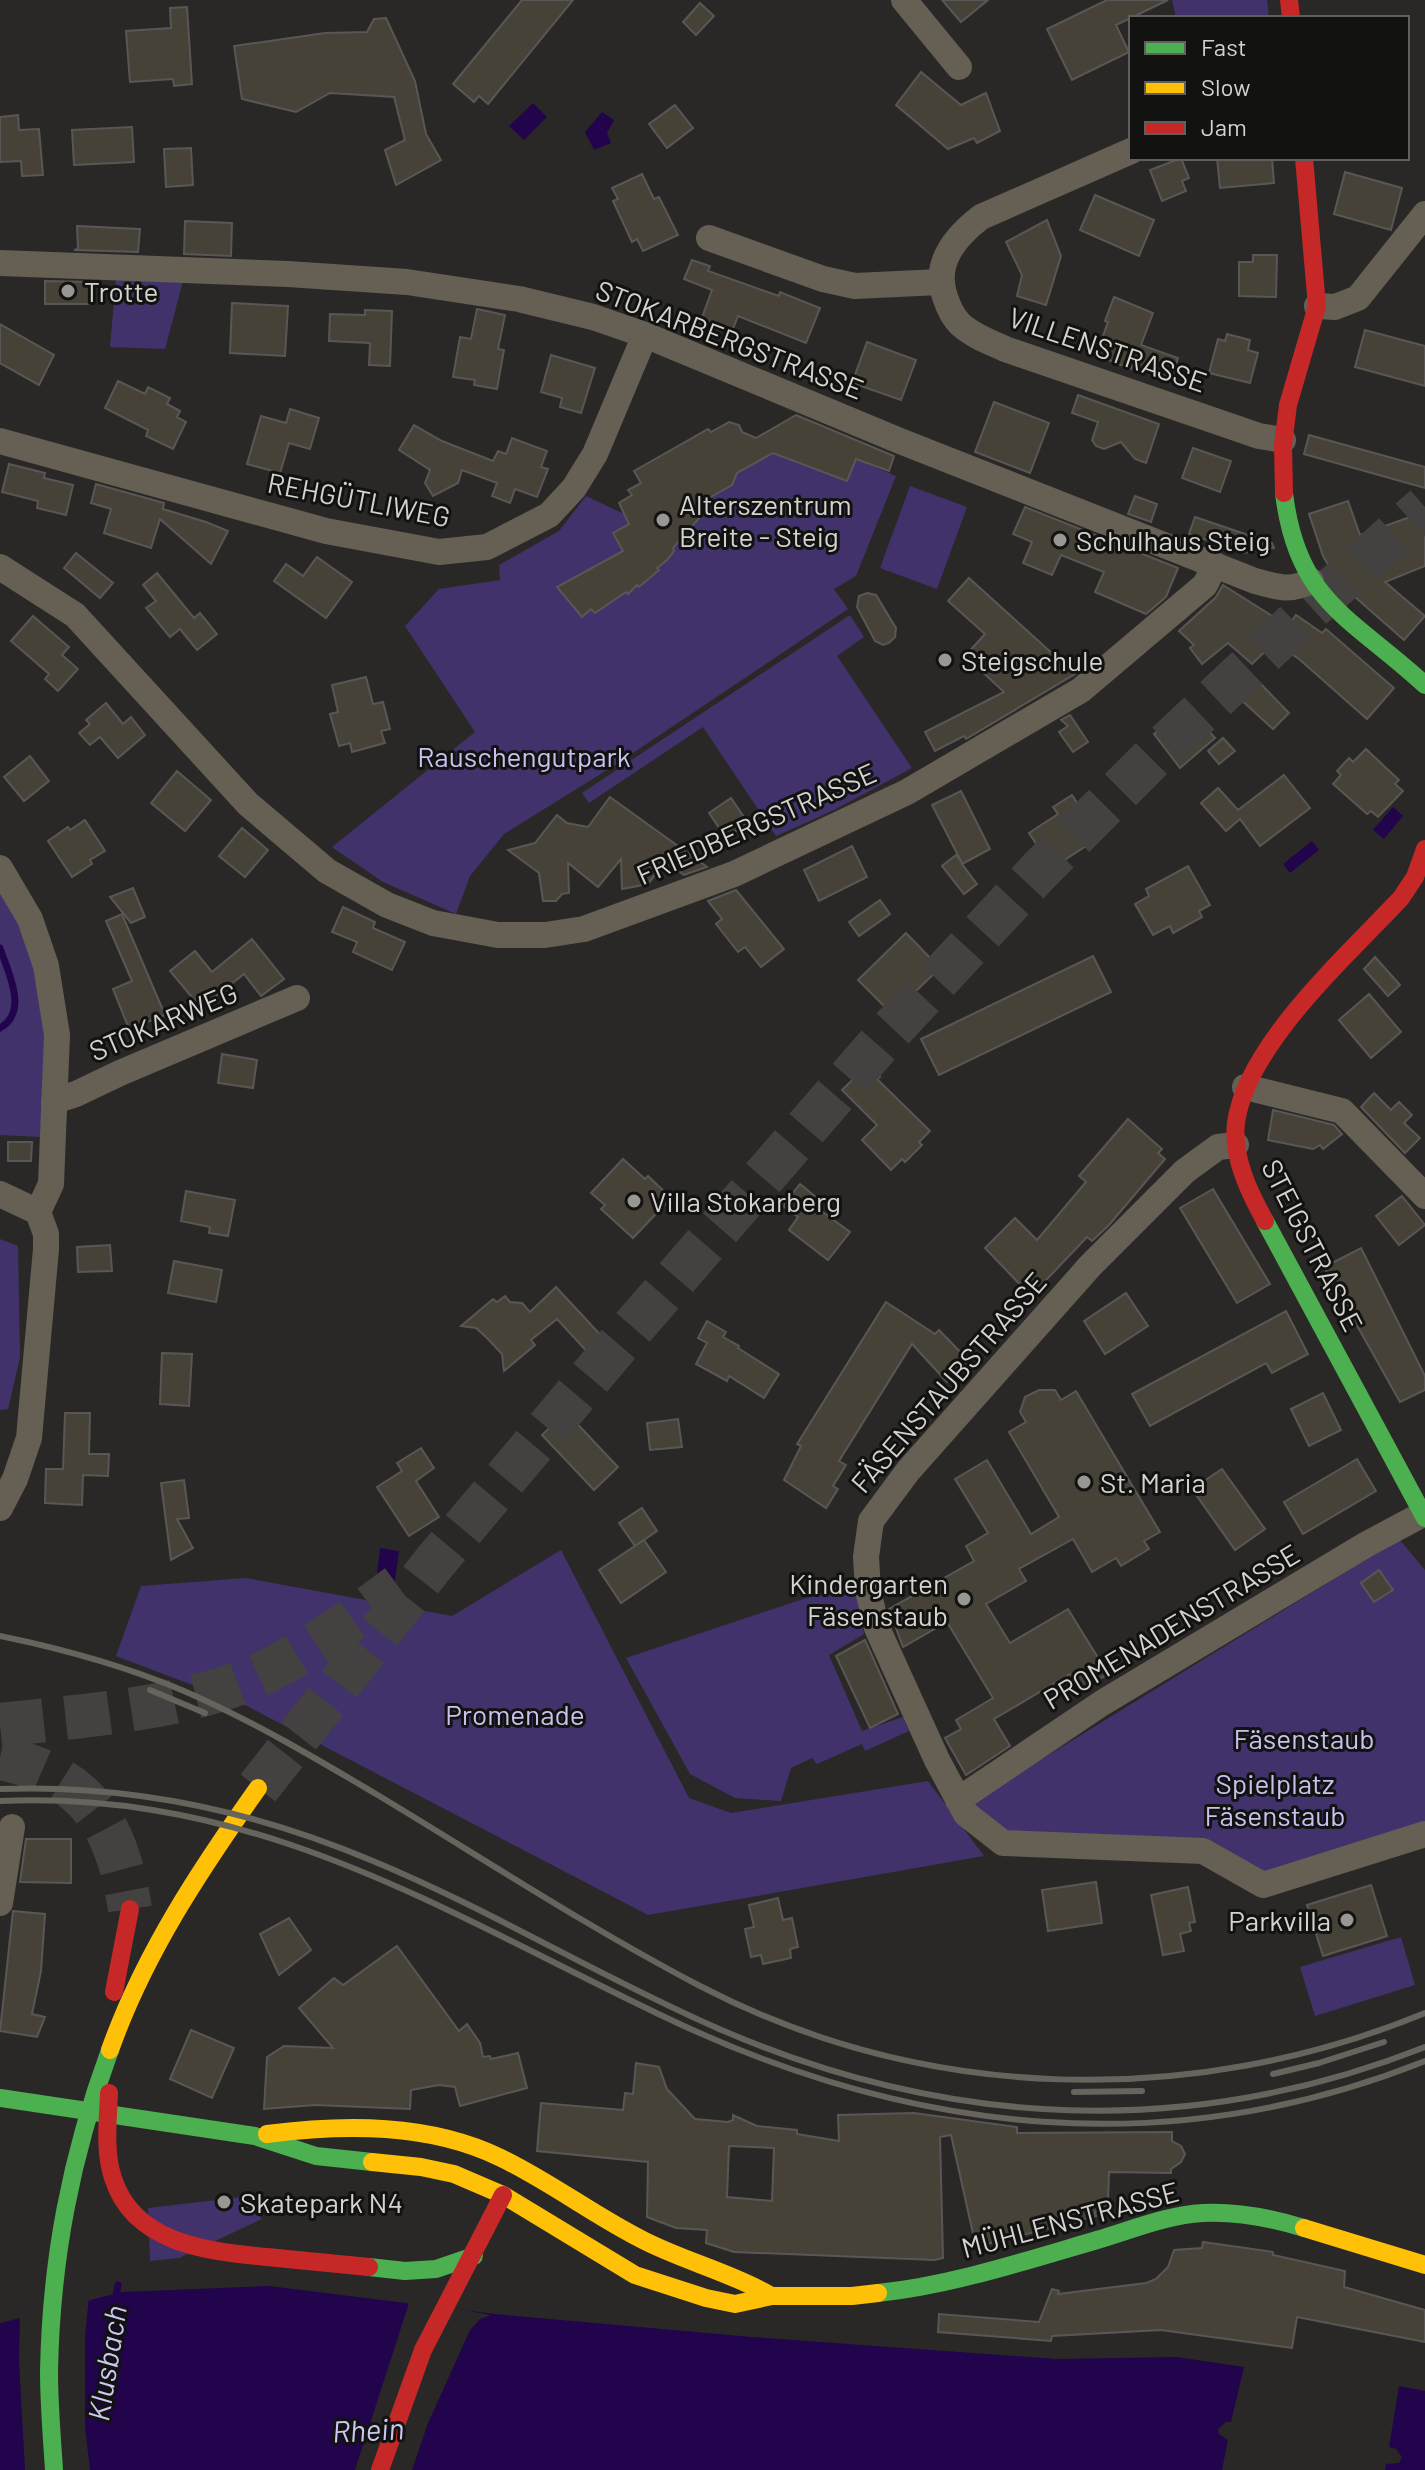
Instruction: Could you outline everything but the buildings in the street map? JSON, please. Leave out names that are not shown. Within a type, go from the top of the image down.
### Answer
[{"type":"main road","points":[[1304,160],[1317,306],[1314,326],[1289,403],[1283,440],[1284,488],[1289,519],[1303,566],[1311,581],[1339,612],[1425,685]]},
{"type":"main road","name":"STEIGSTRASSE","points":[[1424,1515],[1247,1189],[1236,1145],[1236,1123],[1245,1087],[1263,1053],[1289,1019],[1401,898],[1415,877],[1425,849]]},
{"type":"main road","points":[[54,2470],[48,2386],[49,2307],[66,2189],[93,2089],[111,2035],[175,1911],[215,1846],[258,1788]]},
{"type":"main road","points":[[130,1909],[111,2035],[106,2139],[109,2166],[123,2200],[146,2225],[170,2239],[216,2252],[405,2271],[436,2269],[474,2256]]},
{"type":"main road","name":"MÜHLENSTRASSE","points":[[0,2098],[255,2136],[316,2156],[421,2167],[454,2174],[503,2195],[635,2275],[735,2304],[772,2296],[852,2296],[914,2289],[1026,2261],[1175,2217],[1202,2213],[1248,2214],[1277,2220],[1425,2265]]},
{"type":"main road","name":"MÜHLENSTRASSE","points":[[255,2136],[318,2127],[427,2135],[477,2147],[654,2247],[691,2263],[734,2275],[772,2296]]},
{"type":"main road","points":[[380,2470],[423,2350],[474,2256],[517,2167]]},
{"type":"street","points":[[904,0],[959,67]]},
{"type":"street","points":[[709,238],[823,279],[855,286],[940,282],[948,250],[963,231],[981,217],[1129,152]]},
{"type":"street","points":[[1317,306],[1335,307],[1358,298],[1425,214]]},
{"type":"street","name":"STOKARBERGSTRASSE","points":[[0,263],[288,274],[441,286],[519,299],[593,317],[645,335],[900,441],[1215,565],[1283,589],[1297,588],[1311,581]]},
{"type":"street","name":"VILLENSTRASSE","points":[[940,282],[948,306],[959,323],[991,343],[1259,436],[1283,440]]},
{"type":"street","name":"REHGÜTLIWEG","points":[[0,441],[326,531],[439,552],[487,547],[549,515],[574,488],[595,454],[645,335]]},
{"type":"street","name":"FRIEDBERGSTRASSE","points":[[0,567],[75,615],[248,804],[327,871],[387,905],[433,923],[498,935],[545,935],[584,929],[707,885],[907,792],[1081,690],[1205,585],[1215,565]]},
{"type":"street","points":[[0,868],[30,919],[46,966],[57,1035],[51,1184],[38,1212]]},
{"type":"street","name":"STOKARWEG","points":[[54,1101],[297,998]]},
{"type":"street","points":[[1245,1087],[1342,1111],[1425,1196]]},
{"type":"street","name":"FÄSENSTAUBSTRASSE","points":[[962,1807],[937,1760],[877,1628],[868,1591],[866,1557],[871,1521],[908,1471],[1090,1266],[1185,1171],[1218,1147],[1236,1145]]},
{"type":"street","points":[[0,1194],[38,1212],[46,1234],[29,1438],[2,1499]]},
{"type":"street","name":"PROMENADENSTRASSE","points":[[962,1807],[1102,1703],[1367,1544],[1424,1515]]},
{"type":"street","points":[[962,1807],[1003,1843],[1203,1851],[1263,1885],[1425,1834]]},
{"type":"street","points":[[0,1903],[12,1827]]},
{"type":"green space","points":[[1172,0],[1267,0],[1269,16],[1176,16]]},
{"type":"green space","points":[[116,279],[183,281],[165,349],[110,347]]},
{"type":"green space","name":"Rauschengutpark","points":[[778,450],[781,456],[847,481],[856,459],[896,476],[856,576],[834,589],[848,609],[612,767],[504,834],[470,876],[456,914],[383,882],[332,847],[475,732],[405,626],[439,589],[500,580],[499,565],[559,531],[586,496],[624,514],[629,524],[613,533],[623,551],[557,587],[582,617],[591,609],[606,606],[637,585],[639,587],[659,570],[657,568],[700,517],[698,513],[709,498],[732,485],[737,473]]},
{"type":"green space","points":[[910,486],[967,507],[937,589],[880,568]]},
{"type":"green space","points":[[850,615],[864,637],[837,656],[912,768],[834,810],[776,836],[703,727],[589,803],[582,793]]},
{"type":"green space","points":[[0,881],[37,967],[47,1031],[40,1137],[0,1135]]},
{"type":"green space","points":[[0,1239],[18,1246],[20,1357],[8,1409],[0,1410]]},
{"type":"green space","name":"Fäsenstaub","points":[[1399,1539],[1425,1570],[1425,1825],[1265,1876],[1204,1841],[1002,1837],[983,1823],[974,1801]]},
{"type":"green space","name":"Promenade","points":[[561,1550],[689,1798],[731,1813],[928,1781],[984,1856],[648,1915],[245,1705],[116,1656],[141,1586],[246,1578],[452,1616]]},
{"type":"green space","points":[[854,1582],[864,1634],[829,1655],[862,1731],[903,1717],[909,1731],[865,1751],[862,1744],[817,1764],[812,1758],[791,1768],[781,1801],[735,1798],[690,1774],[626,1658]]},
{"type":"green space","points":[[1401,1937],[1415,1985],[1315,2016],[1300,1967]]},
{"type":"green space","points":[[242,2197],[262,2219],[179,2258],[150,2261],[148,2208]]},
{"type":"water","points":[[533,103],[547,117],[524,140],[509,126]]},
{"type":"water","points":[[602,112],[614,120],[607,133],[611,143],[594,150],[585,132]]},
{"type":"water","points":[[1393,807],[1403,816],[1384,839],[1373,830]]},
{"type":"water","points":[[1312,841],[1319,850],[1290,873],[1283,864]]},
{"type":"water","points":[[380,1548],[399,1551],[393,1595],[375,1593]]},
{"type":"water","name":"Rhein","points":[[269,2286],[495,2314],[752,2337],[1056,2359],[1177,2357],[1244,2367],[1231,2422],[1218,2429],[1219,2434],[1228,2440],[1222,2470],[0,2470],[0,2323],[122,2292]]},
{"type":"water","points":[[1399,2386],[1425,2391],[1425,2470],[1385,2470],[1386,2464],[1399,2463],[1402,2457],[1396,2449],[1389,2447]]},
{"type":"pier","points":[[89,2296],[85,2337],[85,2427],[90,2470],[25,2470],[19,2360],[20,2314]]},
{"type":"pier","points":[[410,2300],[491,2315],[480,2319],[470,2330],[428,2423],[412,2470],[355,2470]]},
{"type":"waterway","name":"Klusbach","points":[[0,948],[15,1002],[9,1021],[0,1028]]},
{"type":"waterway","name":"Klusbach","points":[[115,2302],[118,2285]]},
{"type":"tunnel","points":[[258,1788],[434,1563],[616,1347],[892,1029],[1039,871],[1154,756],[1310,609],[1425,507]]},
{"type":"tunnel","points":[[0,1725],[141,1708],[244,1681],[307,1649],[398,1586]]},
{"type":"tunnel","points":[[0,1758],[56,1777],[93,1809],[117,1852],[130,1909]]},
{"type":"railway","points":[[0,1636],[116,1666],[210,1703],[333,1769],[579,1918],[700,1986],[786,2025],[875,2053],[967,2071],[1060,2079],[1153,2077],[1245,2066],[1336,2044],[1425,2013]]},
{"type":"railway","points":[[150,1690],[205,1713]]},
{"type":"railway","points":[[0,1789],[96,1791],[143,1796],[237,1815],[328,1843],[417,1880],[717,2028],[804,2062],[892,2087],[981,2103],[1070,2110],[1159,2108],[1248,2097],[1337,2077],[1425,2047]]},
{"type":"railway","points":[[0,1801],[94,1803],[183,1816],[267,1837],[348,1866],[428,1901],[669,2019],[761,2058],[854,2089],[948,2110],[1043,2122],[1138,2123],[1234,2114],[1329,2093],[1425,2061]]},
{"type":"railway","points":[[1273,2074],[1384,2042]]},
{"type":"railway","points":[[1074,2092],[1142,2091]]},
{"type":"traffic: fast","points":[[1284,493],[1301,560],[1315,584],[1352,624],[1425,685]]},
{"type":"traffic: fast","points":[[1265,1221],[1425,1518]]},
{"type":"traffic: fast","points":[[54,2470],[49,2372],[59,2248],[84,2129],[110,2050]]},
{"type":"traffic: fast","points":[[0,2098],[255,2136],[316,2156],[372,2162]]},
{"type":"traffic: fast","points":[[878,2293],[988,2271],[1190,2214],[1242,2214],[1304,2228]]},
{"type":"traffic: fast","points":[[369,2267],[405,2271],[436,2269],[474,2256]]},
{"type":"traffic: slow","points":[[110,2050],[156,1947],[215,1850],[258,1788]]},
{"type":"traffic: slow","points":[[267,2134],[326,2129],[386,2129],[416,2132],[474,2147],[519,2167],[639,2238],[768,2294]]},
{"type":"traffic: slow","points":[[372,2162],[454,2174],[503,2195],[635,2275],[706,2298],[735,2304],[772,2296],[878,2293]]},
{"type":"traffic: slow","points":[[1304,2228],[1425,2265]]},
{"type":"traffic: jam","points":[[1289,0],[1291,16]]},
{"type":"traffic: jam","points":[[1284,493],[1283,445],[1288,405],[1317,306],[1304,160]]},
{"type":"traffic: jam","points":[[1265,1221],[1248,1186],[1237,1149],[1236,1123],[1244,1093],[1259,1063],[1302,1003],[1401,898],[1415,877],[1425,849]]},
{"type":"traffic: jam","points":[[114,1992],[130,1909]]},
{"type":"traffic: jam","points":[[109,2093],[107,2125],[110,2168],[124,2201],[139,2219],[159,2232],[205,2249],[369,2267]]},
{"type":"traffic: jam","points":[[380,2470],[423,2350],[503,2195]]},
{"type":"place","name":"Trotte","points":[[68,291]]},
{"type":"place","name":"Alterszentrum Breite - Steig","points":[[663,520]]},
{"type":"place","name":"Schulhaus Steig","points":[[1060,540]]},
{"type":"place","name":"Steigschule","points":[[945,660]]},
{"type":"place","name":"Villa Stokarberg","points":[[634,1201]]},
{"type":"place","name":"St. Maria","points":[[1084,1482]]},
{"type":"place","name":"Kindergarten Fäsenstaub","points":[[964,1599]]},
{"type":"place","name":"Parkvilla","points":[[1347,1920]]},
{"type":"place","name":"Skatepark N4","points":[[224,2202]]},
{"type":"park label","name":"Spielplatz Fäsenstaub","points":[[1275,1799]]}]
